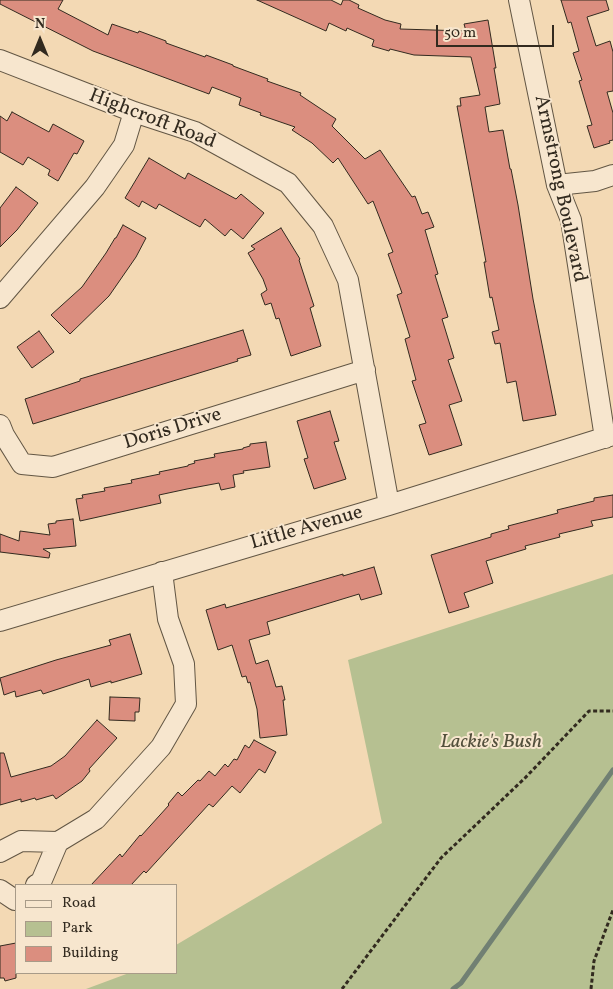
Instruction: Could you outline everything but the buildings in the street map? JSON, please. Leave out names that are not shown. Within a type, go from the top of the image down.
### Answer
[{"type":"street","name":"Armstrong Boulevard","points":[[519,0],[557,185],[570,220],[609,437]]},
{"type":"street","name":"Highcroft Road","points":[[0,60],[134,112],[195,132],[288,183],[323,226],[348,280],[389,505]]},
{"type":"street","points":[[0,298],[95,187],[124,145],[134,112]]},
{"type":"street","points":[[557,185],[595,181],[613,175]]},
{"type":"street","name":"Doris Drive","points":[[0,425],[22,464],[52,467],[365,370]]},
{"type":"street","name":"Little Avenue","points":[[0,621],[609,437]]},
{"type":"street","points":[[0,852],[21,841],[58,842],[96,819],[161,747],[186,704],[184,664],[168,619],[162,572]]},
{"type":"street","points":[[38,884],[41,882],[58,842]]},
{"type":"street","points":[[0,890],[15,900]]},
{"type":"path","points":[[342,989],[442,858],[525,778],[589,710],[613,710]]},
{"type":"path","points":[[591,989],[594,961],[613,910]]},
{"type":"green space","name":"Lackie's Bush","points":[[613,574],[613,989],[86,989],[126,974],[178,974],[178,944],[382,823],[348,660]]},
{"type":"waterway","points":[[453,989],[461,983],[613,770]]}]
